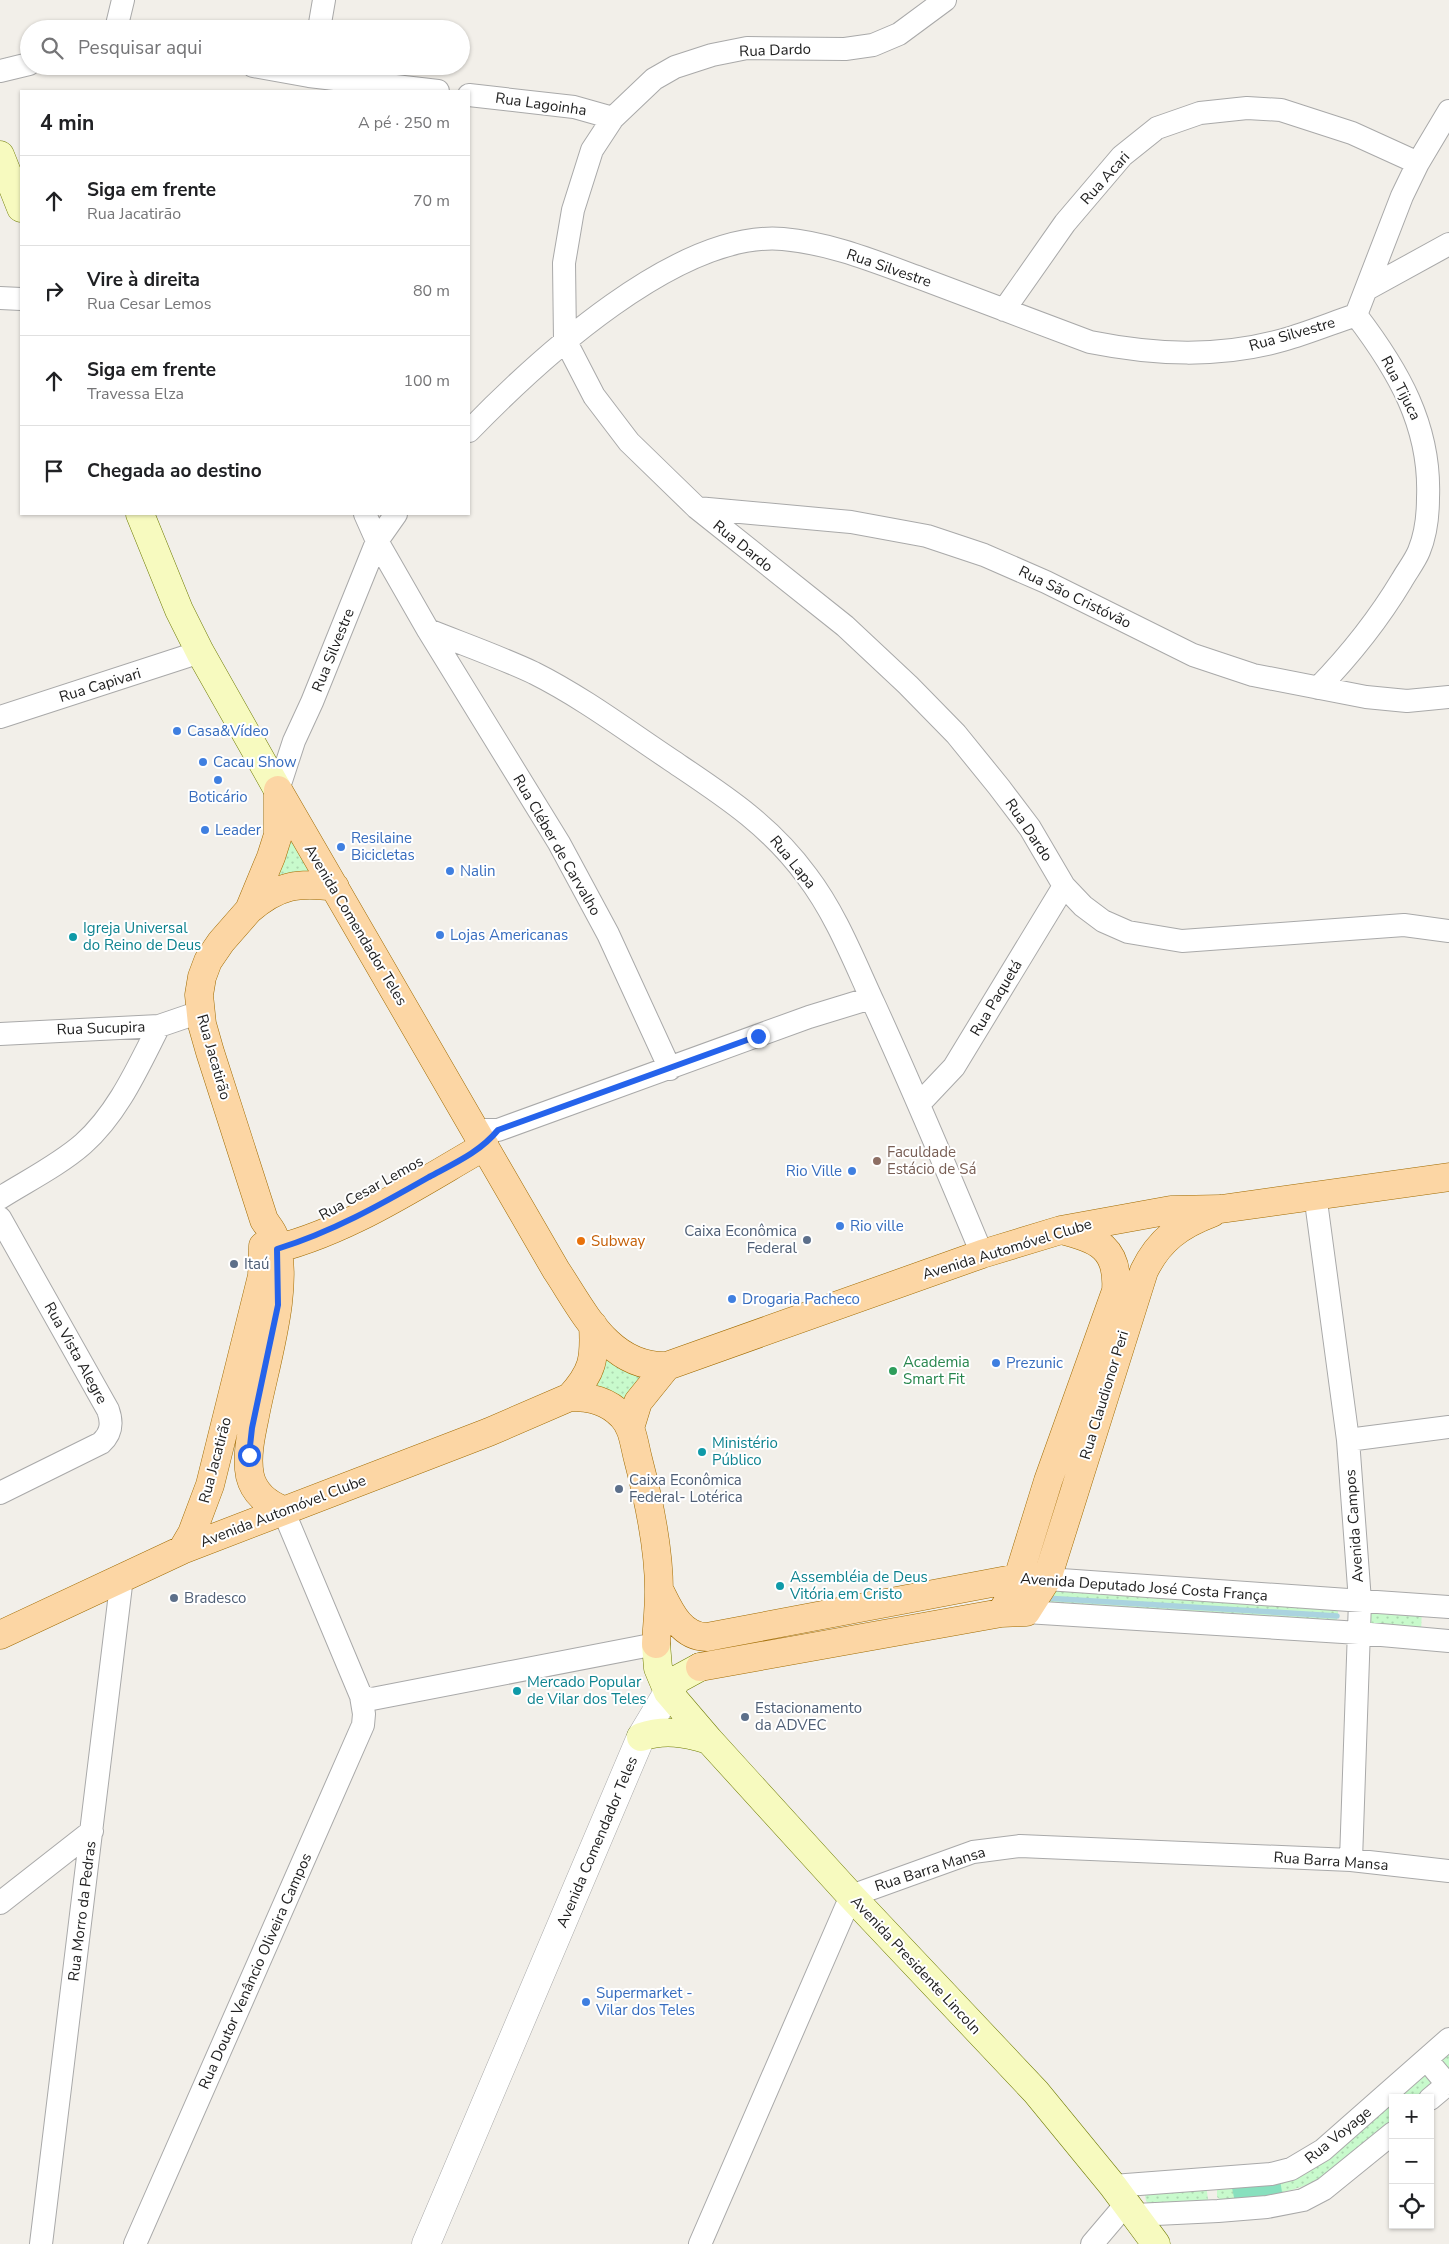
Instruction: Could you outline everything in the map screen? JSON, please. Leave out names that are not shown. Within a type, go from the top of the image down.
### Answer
[{"type":"main road","points":[[0,155],[20,205]]},
{"type":"main road","name":"Avenida Comendador Teles","points":[[140,515],[179,610],[200,652],[335,887],[486,1135],[556,1270],[593,1325],[612,1346],[632,1361],[649,1366],[667,1366]]},
{"type":"main road","name":"Rua Jacatirão","points":[[278,790],[278,835],[271,857],[249,910],[221,942],[208,961],[200,987],[200,1012],[210,1052],[268,1239],[278,1305],[252,1428],[249,1455],[250,1476],[254,1488],[272,1506],[283,1510]]},
{"type":"main road","points":[[249,910],[266,897],[298,884],[335,887]]},
{"type":"main road","name":"Rua Cesar Lemos","points":[[268,1239],[323,1216],[486,1135]]},
{"type":"main road","name":"Avenida Automóvel Clube","points":[[667,1366],[982,1254],[1061,1230],[1171,1210],[1221,1209],[1315,1194],[1449,1177]]},
{"type":"main road","name":"Rua Claudionor Peri","points":[[1014,1613],[1047,1578],[1137,1288],[1151,1256],[1168,1236],[1181,1226],[1221,1209]]},
{"type":"main road","name":"Rua Claudionor Peri","points":[[1014,1613],[1018,1578],[1048,1481],[1116,1291],[1117,1274],[1107,1250],[1090,1238],[1061,1230]]},
{"type":"main road","name":"Rua Jacatirão","points":[[182,1550],[200,1514],[218,1455],[262,1276],[268,1239]]},
{"type":"main road","points":[[570,1398],[590,1372],[594,1352],[593,1325]]},
{"type":"main road","points":[[630,1428],[638,1402],[667,1366]]},
{"type":"main road","points":[[570,1398],[584,1397],[606,1403],[624,1418],[630,1428],[649,1510],[659,1589],[656,1644],[658,1668],[668,1692],[682,1676],[700,1667],[1014,1613]]},
{"type":"main road","name":"Avenida Automóvel Clube","points":[[0,1635],[182,1550],[473,1438],[570,1398]]},
{"type":"main road","points":[[218,1455],[249,1455]]},
{"type":"main road","name":"Avenida Deputado José Costa França","points":[[659,1589],[684,1629],[698,1636],[707,1637],[1018,1578],[1047,1578]]},
{"type":"main road","name":"Avenida Presidente Lincoln","points":[[668,1692],[709,1740],[851,1896],[1036,2092],[1125,2202],[1156,2244]]},
{"type":"main road","points":[[641,1738],[669,1732],[690,1734],[709,1740]]},
{"type":"street","points":[[118,20],[123,0]]},
{"type":"street","points":[[320,20],[324,0]]},
{"type":"street","name":"Rua Dardo","points":[[945,0],[899,34],[873,45],[845,49],[747,48],[712,55],[675,67],[654,79],[613,118],[592,150],[573,210],[564,263],[565,340],[594,396],[628,442],[697,508],[845,626],[908,685],[956,734],[1000,787],[1030,828],[1064,886],[1083,906],[1103,921],[1128,932],[1182,941],[1404,925],[1449,930]]},
{"type":"street","points":[[0,70],[20,66]]},
{"type":"street","points":[[294,75],[428,90]]},
{"type":"street","name":"Rua Lagoinha","points":[[470,95],[574,107],[613,118]]},
{"type":"street","name":"Rua Acari","points":[[1004,310],[1071,215],[1122,156],[1157,128],[1200,113],[1247,108],[1281,110],[1352,133],[1418,162]]},
{"type":"street","points":[[1356,315],[1402,196],[1418,162],[1449,111]]},
{"type":"street","name":"Rua Silvestre","points":[[470,430],[565,340],[633,292],[675,268],[714,249],[750,240],[782,239],[824,246],[870,260],[1090,342],[1126,349],[1180,354],[1224,352],[1283,340],[1356,315]]},
{"type":"street","points":[[1367,289],[1449,244]]},
{"type":"street","points":[[0,298],[20,299]]},
{"type":"street","name":"Rua Tijuca","points":[[1318,688],[1348,658],[1386,607],[1419,551],[1428,518],[1429,479],[1419,422],[1400,380],[1379,345],[1356,315]]},
{"type":"street","name":"Rua São Cristóvão","points":[[697,508],[852,522],[927,536],[984,555],[1046,582],[1193,655],[1253,675],[1366,697],[1407,700],[1449,697]]},
{"type":"street","name":"Rua Cléber de Carvalho","points":[[365,515],[377,541],[428,630],[559,842],[608,934],[670,1069]]},
{"type":"street","name":"Rua Silvestre","points":[[278,790],[294,740],[312,702],[377,541],[395,515]]},
{"type":"street","name":"Rua Lapa","points":[[428,630],[534,673],[567,692],[710,786],[759,822],[784,847],[808,877],[829,910],[920,1103],[982,1254]]},
{"type":"street","name":"Rua Capivari","points":[[0,717],[200,652]]},
{"type":"street","name":"Rua Paquetá","points":[[920,1103],[954,1067],[1064,886]]},
{"type":"street","points":[[486,1135],[810,1017],[871,998]]},
{"type":"street","name":"Rua Sucupira","points":[[0,1034],[159,1026],[200,1012]]},
{"type":"street","points":[[0,1198],[82,1145],[95,1131],[118,1100],[159,1026]]},
{"type":"street","name":"Avenida Campos","points":[[1315,1194],[1348,1440],[1360,1601],[1351,1860]]},
{"type":"street","name":"Rua Vista Alegre","points":[[0,1218],[108,1410],[111,1424],[110,1433],[101,1443],[0,1493]]},
{"type":"street","points":[[1348,1440],[1449,1427]]},
{"type":"street","points":[[283,1510],[361,1696],[372,1699],[656,1644]]},
{"type":"street","name":"Rua Morro da Pedras","points":[[40,2244],[122,1577]]},
{"type":"street","name":"Avenida Deputado José Costa França","points":[[1047,1578],[1449,1607]]},
{"type":"street","points":[[1014,1613],[1359,1633],[1449,1641]]},
{"type":"street","name":"Avenida Comendador Teles","points":[[426,2244],[641,1738],[668,1692]]},
{"type":"street","name":"Rua Doutor Venâncio Oliveira Campos","points":[[135,2244],[355,1748],[364,1719],[361,1696]]},
{"type":"street","points":[[0,1903],[92,1831]]},
{"type":"street","name":"Rua Barra Mansa","points":[[851,1896],[948,1860],[995,1848],[1046,1847],[1351,1860],[1449,1871]]},
{"type":"street","points":[[700,2244],[851,1896]]},
{"type":"street","name":"Rua Voyage","points":[[1125,2202],[1212,2178],[1271,2174],[1291,2169],[1306,2162],[1330,2144],[1449,2039]]},
{"type":"street","points":[[1427,2060],[1448,2083],[1434,2095]]},
{"type":"street","points":[[1092,2244],[1125,2202],[1218,2211],[1292,2203],[1313,2196],[1389,2136]]},
{"type":"street","points":[[1212,2178],[1218,2211]]},
{"type":"green space","points":[[285,826],[316,876],[277,883],[274,863]]},
{"type":"green space","points":[[599,1350],[650,1369],[630,1409],[596,1387],[594,1375]]},
{"type":"green space","points":[[1043,1589],[1338,1604],[1338,1614],[1042,1597]]},
{"type":"green space","points":[[1043,1600],[1337,1617],[1337,1626],[1043,1608]]},
{"type":"green space","points":[[1366,1606],[1422,1606],[1421,1633],[1366,1632]]},
{"type":"green space","points":[[1449,2032],[1449,2074],[1426,2094],[1389,2094],[1389,2125],[1322,2177],[1298,2188],[1273,2194],[1221,2200],[1217,2197],[1217,2186],[1284,2161],[1308,2147]]},
{"type":"green space","points":[[1279,2174],[1283,2198],[1236,2207],[1231,2183]]},
{"type":"green space","points":[[1205,2175],[1208,2200],[1151,2207],[1146,2201],[1144,2189]]},
{"type":"waterway","points":[[1045,1598],[1337,1616]]},
{"type":"place","name":"Casa&Vídeo","points":[[177,731]]},
{"type":"place","name":"Cacau Show","points":[[203,762]]},
{"type":"place","name":"Boticário","points":[[218,780]]},
{"type":"place","name":"Leader","points":[[205,830]]},
{"type":"place","name":"Resilaine Bicicletas","points":[[341,847]]},
{"type":"place","name":"Nalin","points":[[450,871]]},
{"type":"place","name":"Lojas Americanas","points":[[440,935]]},
{"type":"place","name":"Igreja Universal do Reino de Deus","points":[[73,937]]},
{"type":"place","name":"Faculdade Estácio de Sá","points":[[877,1161]]},
{"type":"place","name":"Rio Ville","points":[[852,1171]]},
{"type":"place","name":"Rio ville","points":[[840,1226]]},
{"type":"place","name":"Caixa Econômica Federal","points":[[807,1240]]},
{"type":"place","name":"Subway","points":[[581,1241]]},
{"type":"place","name":"Itaú","points":[[234,1264]]},
{"type":"place","name":"Drogaria Pacheco","points":[[732,1299]]},
{"type":"place","name":"Prezunic","points":[[996,1363]]},
{"type":"place","name":"Academia Smart Fit","points":[[893,1371]]},
{"type":"place","name":"Ministério Público","points":[[702,1452]]},
{"type":"place","name":"Caixa Econômica Federal- Lotérica","points":[[619,1489]]},
{"type":"place","name":"Assembléia de Deus Vitória em Cristo","points":[[780,1586]]},
{"type":"place","name":"Bradesco","points":[[174,1598]]},
{"type":"place","name":"Mercado Popular de Vilar dos Teles","points":[[517,1691]]},
{"type":"place","name":"Estacionamento da ADVEC","points":[[745,1717]]},
{"type":"place","name":"Supermarket - Vilar dos Teles","points":[[586,2002]]},
{"type":"route","points":[[249,1455],[252,1428],[278,1305],[277,1249],[324,1234],[393,1198],[485,1146],[498,1130],[663,1072],[758,1036]]}]
